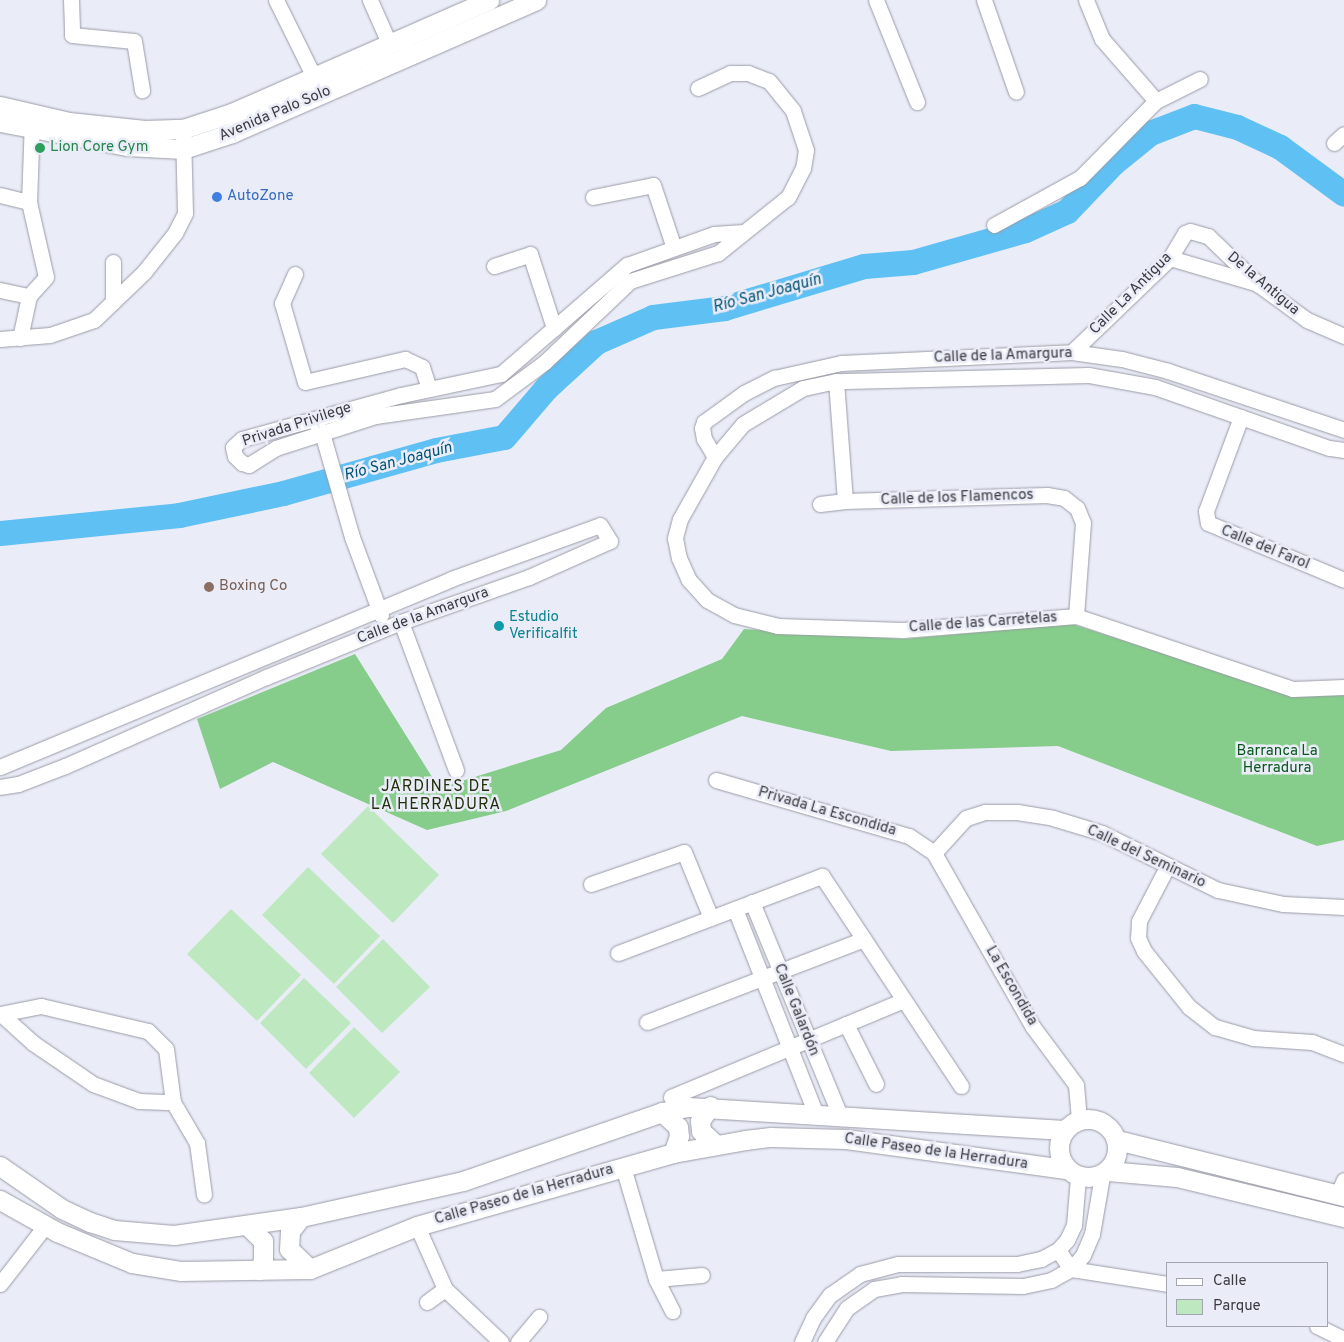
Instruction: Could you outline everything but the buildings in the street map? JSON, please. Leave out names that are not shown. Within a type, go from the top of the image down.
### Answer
[{"type":"main road","name":"Avenida Palo Solo","points":[[0,122],[145,130],[183,129],[232,113],[314,77],[389,43],[464,5],[489,0]]},
{"type":"main road","name":"Avenida Palo Solo","points":[[0,106],[32,123],[127,146],[183,149],[232,133],[536,0]]},
{"type":"main road","name":"Calle Paseo de la Herradura","points":[[0,1166],[62,1209],[114,1230],[174,1235],[249,1227],[463,1182],[667,1104],[841,1118],[1031,1126],[1072,1125]]},
{"type":"main road","points":[[667,1104],[678,1127],[679,1136],[673,1153]]},
{"type":"main road","points":[[710,1106],[700,1121],[701,1130],[714,1144]]},
{"type":"main road","points":[[1342,1190],[1117,1140],[1102,1122],[1072,1125],[1059,1150],[1072,1173],[1177,1177],[1344,1217]]},
{"type":"main road","name":"Calle Paseo de la Herradura","points":[[0,1200],[45,1226],[132,1263],[181,1271],[310,1269],[416,1226],[673,1153],[714,1144],[771,1137],[846,1138],[1072,1173]]},
{"type":"main road","points":[[1105,1173],[1117,1157],[1117,1140]]},
{"type":"main road","points":[[301,1217],[290,1231],[289,1250],[310,1269]]},
{"type":"main road","points":[[249,1227],[263,1240],[263,1260],[259,1270]]},
{"type":"street","points":[[72,0],[72,35],[134,40],[142,90]]},
{"type":"street","points":[[276,0],[314,77]]},
{"type":"street","points":[[370,0],[389,43]]},
{"type":"street","points":[[876,0],[917,102]]},
{"type":"street","points":[[984,0],[1016,92]]},
{"type":"street","points":[[1086,0],[1102,39],[1156,101]]},
{"type":"street","name":"Privada Privilege","points":[[698,88],[730,73],[748,73],[762,78],[782,94],[801,129],[806,150],[796,186],[788,197],[718,253],[630,281],[545,362],[495,399],[434,405],[376,416],[276,448],[249,465],[242,463],[235,456],[233,447],[242,440],[313,419],[429,389],[501,374],[627,265],[714,234],[743,232]]},
{"type":"street","points":[[994,225],[1080,178],[1156,101],[1200,79]]},
{"type":"street","points":[[20,338],[28,296],[46,277],[29,202],[32,123]]},
{"type":"street","points":[[0,339],[50,335],[94,320],[156,258],[184,213],[183,129]]},
{"type":"street","points":[[593,197],[653,185],[674,248]]},
{"type":"street","points":[[0,195],[29,202]]},
{"type":"street","name":"De la Antigua","points":[[1185,233],[1198,230],[1208,236],[1259,285],[1307,320],[1344,336]]},
{"type":"street","name":"Calle La Antigua","points":[[1072,352],[1170,258],[1185,233]]},
{"type":"street","points":[[494,266],[530,254],[554,328]]},
{"type":"street","points":[[1170,258],[1259,285]]},
{"type":"street","points":[[113,262],[113,302]]},
{"type":"street","points":[[295,274],[282,303],[305,382],[405,359],[422,367],[429,389]]},
{"type":"street","points":[[0,290],[28,296]]},
{"type":"street","name":"Calle de la Amargura","points":[[715,457],[704,439],[702,428],[704,422],[744,394],[774,378],[841,363],[1072,352],[1122,359],[1168,371],[1342,424]]},
{"type":"street","name":"Calle de la Amargura","points":[[680,519],[715,457],[743,424],[767,406],[803,388],[836,381],[1088,375],[1155,387],[1329,448],[1344,450]]},
{"type":"street","points":[[473,381],[480,389],[481,397],[476,402]]},
{"type":"street","points":[[836,381],[844,501]]},
{"type":"street","name":"Calle del Farol","points":[[1241,417],[1206,512],[1208,523],[1344,580]]},
{"type":"street","name":"Calle de la Amargura","points":[[313,419],[322,432],[352,537],[379,607]]},
{"type":"street","name":"Calle de los Flamencos","points":[[820,504],[844,501],[1047,495],[1064,498],[1077,508],[1083,523],[1076,616]]},
{"type":"street","name":"Calle de las Carretelas","points":[[680,519],[675,538],[679,558],[690,580],[707,600],[734,615],[778,626],[903,630],[1076,616],[1293,689],[1344,687]]},
{"type":"street","name":"Calle de la Amargura","points":[[0,767],[379,607],[600,524],[610,541],[529,577],[401,622],[266,677],[65,766],[18,784],[0,787]]},
{"type":"street","points":[[379,607],[384,629]]},
{"type":"street","points":[[401,622],[456,770]]},
{"type":"street","points":[[55,745],[65,766]]},
{"type":"street","name":"Privada La Escondida","points":[[716,780],[909,836],[934,853]]},
{"type":"street","name":"Calle del Seminario","points":[[934,853],[966,818],[984,812],[1017,812],[1053,818],[1102,833],[1167,867],[1218,890],[1283,904],[1344,907]]},
{"type":"street","points":[[591,884],[684,852],[711,918]]},
{"type":"street","name":"La Escondida","points":[[934,853],[1034,1027],[1076,1085],[1072,1125]]},
{"type":"street","points":[[1167,867],[1139,921],[1138,938],[1144,951],[1188,1007],[1215,1028],[1253,1038],[1312,1042],[1344,1054]]},
{"type":"street","points":[[618,953],[822,876],[961,1086]]},
{"type":"street","name":"Calle Galardón","points":[[752,902],[841,1118]]},
{"type":"street","name":"Calle Galardón","points":[[735,909],[816,1115]]},
{"type":"street","points":[[647,1022],[864,939]]},
{"type":"street","points":[[667,1104],[790,1047],[904,1000]]},
{"type":"street","points":[[1,1015],[41,1006],[148,1031],[166,1049],[173,1102],[197,1143],[204,1196]]},
{"type":"street","points":[[1,1015],[33,1043],[92,1084],[139,1101],[173,1102]]},
{"type":"street","points":[[846,1024],[876,1084]]},
{"type":"street","points":[[624,1167],[656,1279],[672,1311]]},
{"type":"street","points":[[802,1342],[813,1318],[830,1295],[860,1274],[898,1264],[1017,1264],[1041,1259],[1058,1250],[1067,1240],[1074,1225],[1072,1173]]},
{"type":"street","points":[[825,1342],[847,1308],[874,1289],[901,1284],[1023,1286],[1051,1280],[1071,1269],[1083,1255],[1092,1234],[1105,1173]]},
{"type":"street","points":[[4,1280],[45,1226]]},
{"type":"street","points":[[416,1226],[445,1289],[501,1342]]},
{"type":"street","points":[[1058,1250],[1071,1269],[1166,1284]]},
{"type":"street","points":[[656,1279],[702,1275]]},
{"type":"street","points":[[427,1302],[445,1289]]},
{"type":"street","points":[[518,1342],[539,1317]]},
{"type":"street","points":[[1320,1327],[1344,1339]]},
{"type":"green space","name":"Barranca La Herradura","points":[[1072,624],[1295,696],[1344,689],[1344,840],[1317,846],[1058,746],[891,751],[742,716],[506,811],[427,830],[273,762],[220,789],[197,719],[355,654],[439,788],[561,750],[606,708],[722,659],[744,629],[904,639]]},
{"type":"green space","points":[[368,806],[439,875],[393,923],[321,854]]},
{"type":"green space","points":[[308,867],[380,936],[334,984],[262,915]]},
{"type":"green space","points":[[231,909],[301,975],[257,1021],[187,954]]},
{"type":"green space","points":[[383,939],[430,987],[382,1033],[336,987]]},
{"type":"green space","points":[[304,978],[351,1023],[306,1069],[260,1023]]},
{"type":"green space","points":[[354,1027],[400,1072],[354,1118],[309,1073]]},
{"type":"waterway","name":"Río San Joaquín","points":[[0,533],[179,515],[283,493],[436,450],[504,437],[546,388],[596,342],[653,317],[724,308],[864,266],[913,262],[1025,230],[1067,211],[1113,163],[1150,133],[1194,116],[1237,127],[1280,147],[1344,194]]},
{"type":"place","name":"Lion Core Gym","points":[[40,148]]},
{"type":"place","name":"AutoZone","points":[[217,197]]},
{"type":"place","name":"Boxing Co","points":[[209,587]]},
{"type":"place","name":"Estudio Verificalfit","points":[[499,626]]},
{"type":"district","name":"JARDINES DE LA HERRADURA","points":[[436,796]]}]
